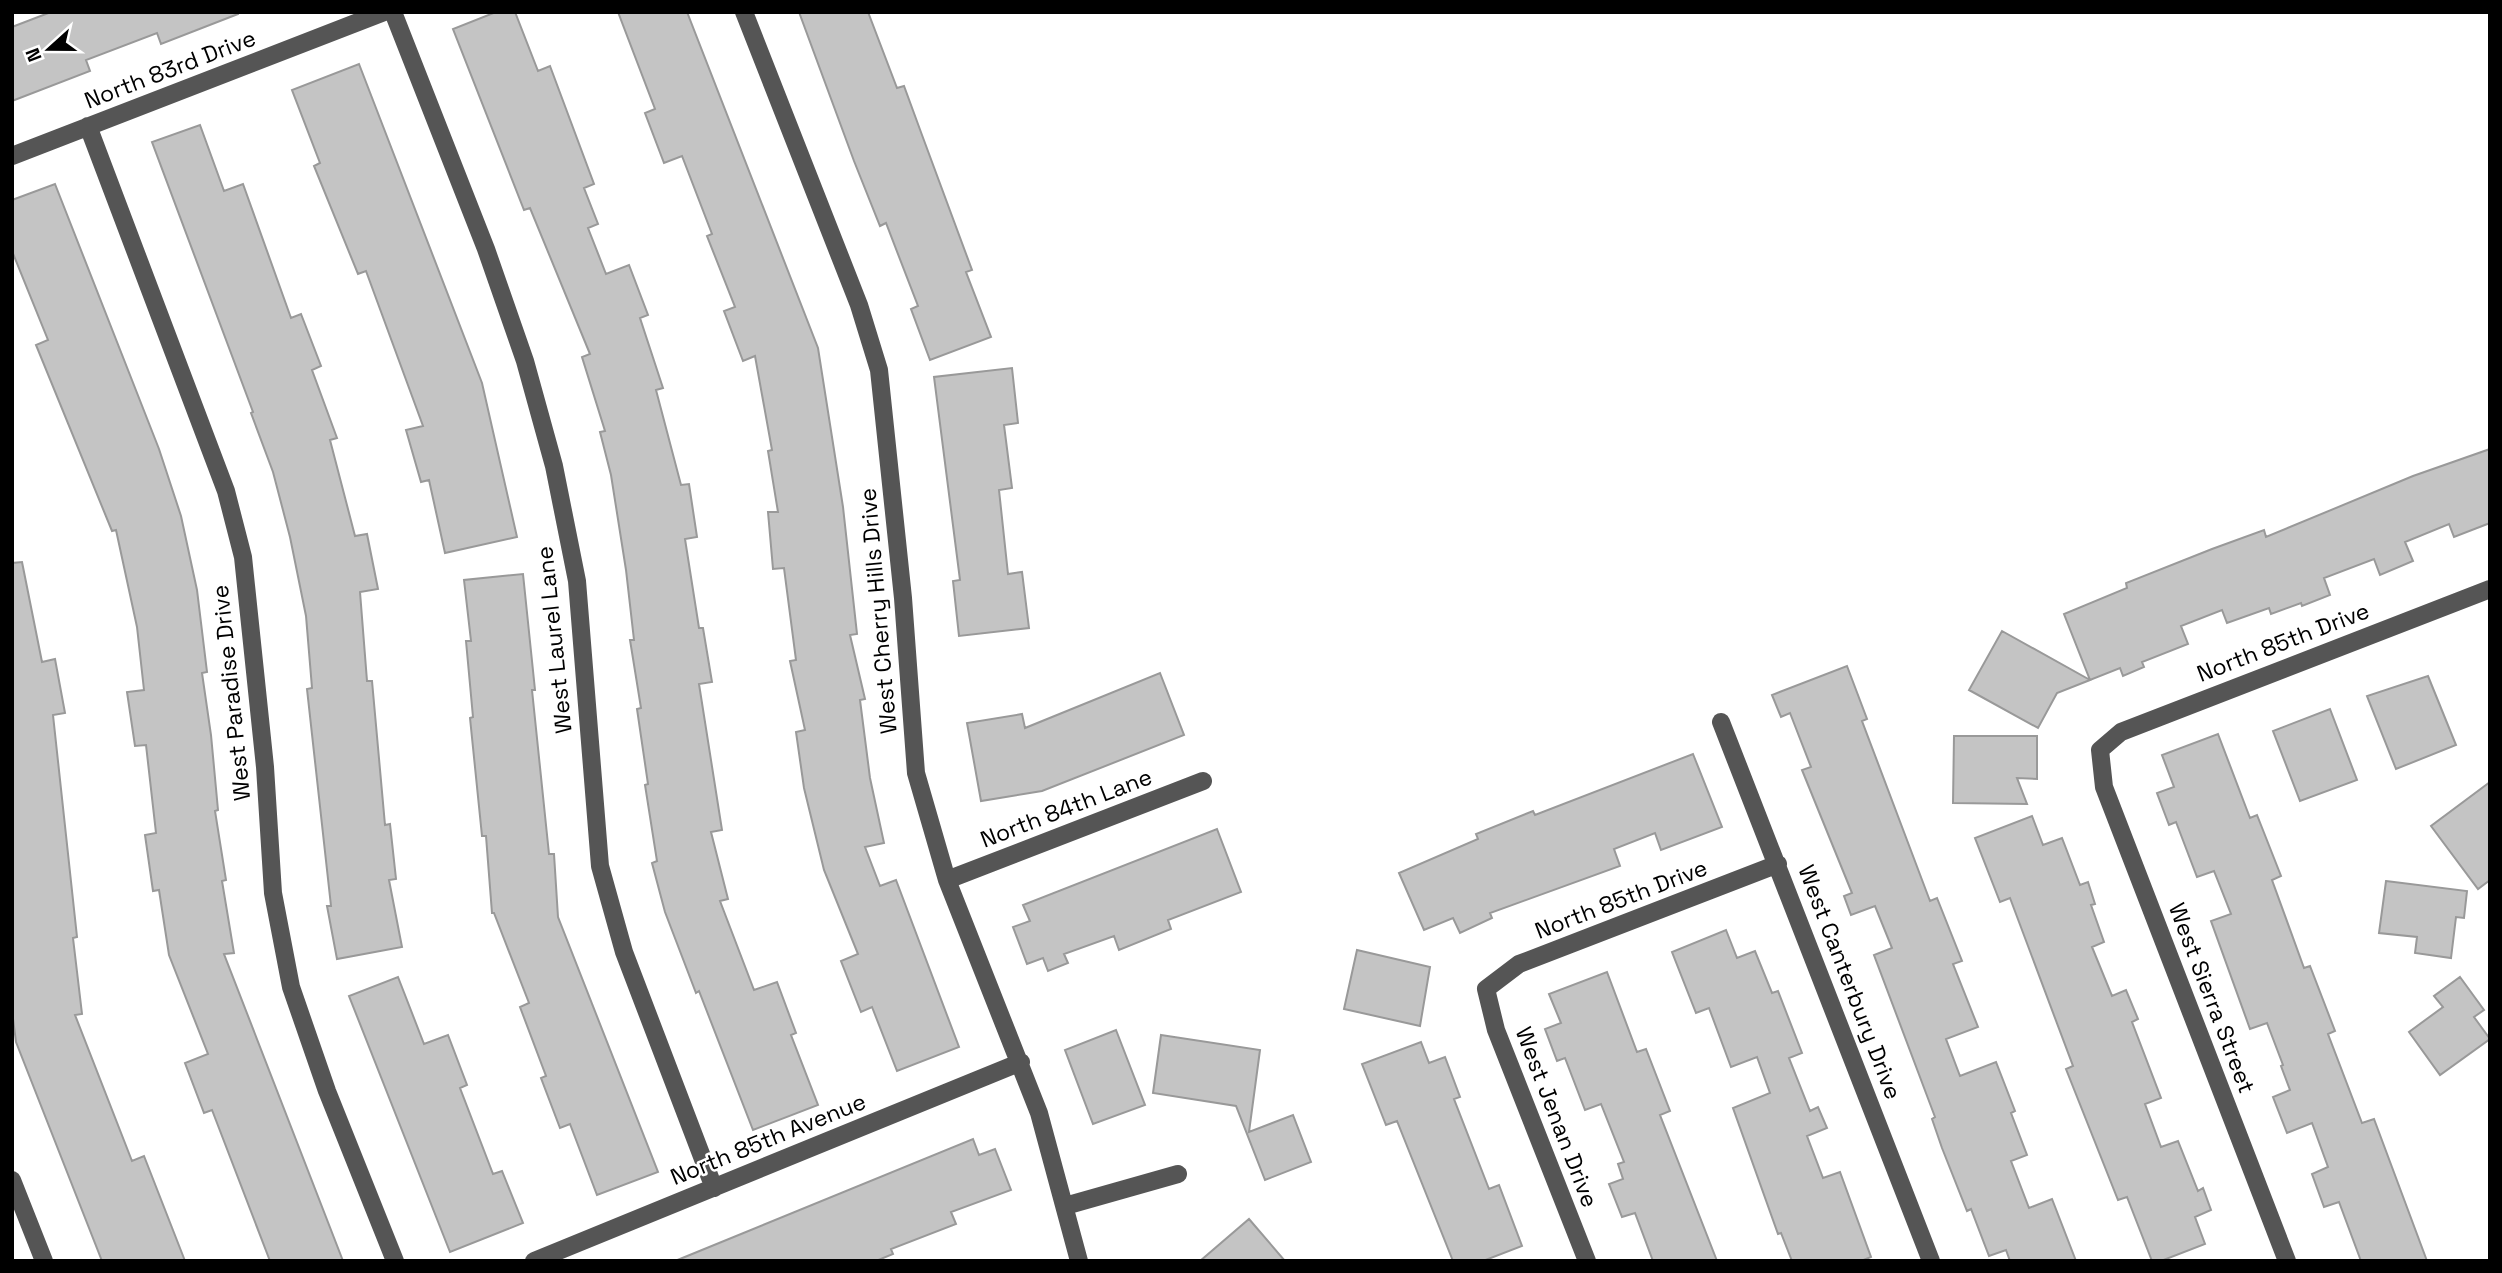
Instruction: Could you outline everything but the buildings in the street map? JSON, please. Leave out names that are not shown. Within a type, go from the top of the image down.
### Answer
[{"type":"street","name":"North 83rd Drive","points":[[12,156],[384,12]]},
{"type":"street","name":"West Laurel Lane","points":[[393,12],[486,249],[525,361],[551,453],[577,581],[600,866],[624,952],[714,1188]]},
{"type":"street","name":"West Cherry Hills Drive","points":[[744,12],[859,305],[879,370],[902,584],[916,773],[947,880],[1021,1062],[1066,1206],[1079,1261]]},
{"type":"street","name":"West Paradise Drive","points":[[88,126],[226,491],[243,557],[265,767],[273,893],[291,987],[327,1091],[395,1261]]},
{"type":"street","name":"North 85th Drive","points":[[2100,750],[2121,732],[2490,589]]},
{"type":"street","name":"West Canterbury Drive","points":[[1721,722],[1931,1261]]},
{"type":"street","name":"West Sierra Street","points":[[2100,750],[2104,787],[2287,1261]]},
{"type":"street","name":"North 84th Lane","points":[[947,880],[1203,781]]},
{"type":"street","name":"North 85th Drive","points":[[1486,989],[1520,964],[1778,864]]},
{"type":"street","name":"West Jenan Drive","points":[[1486,989],[1496,1030],[1587,1261]]},
{"type":"street","name":"North 85th Avenue","points":[[534,1261],[1021,1062]]},
{"type":"street","points":[[1066,1206],[1178,1174]]},
{"type":"street","points":[[12,1180],[44,1261]]}]
